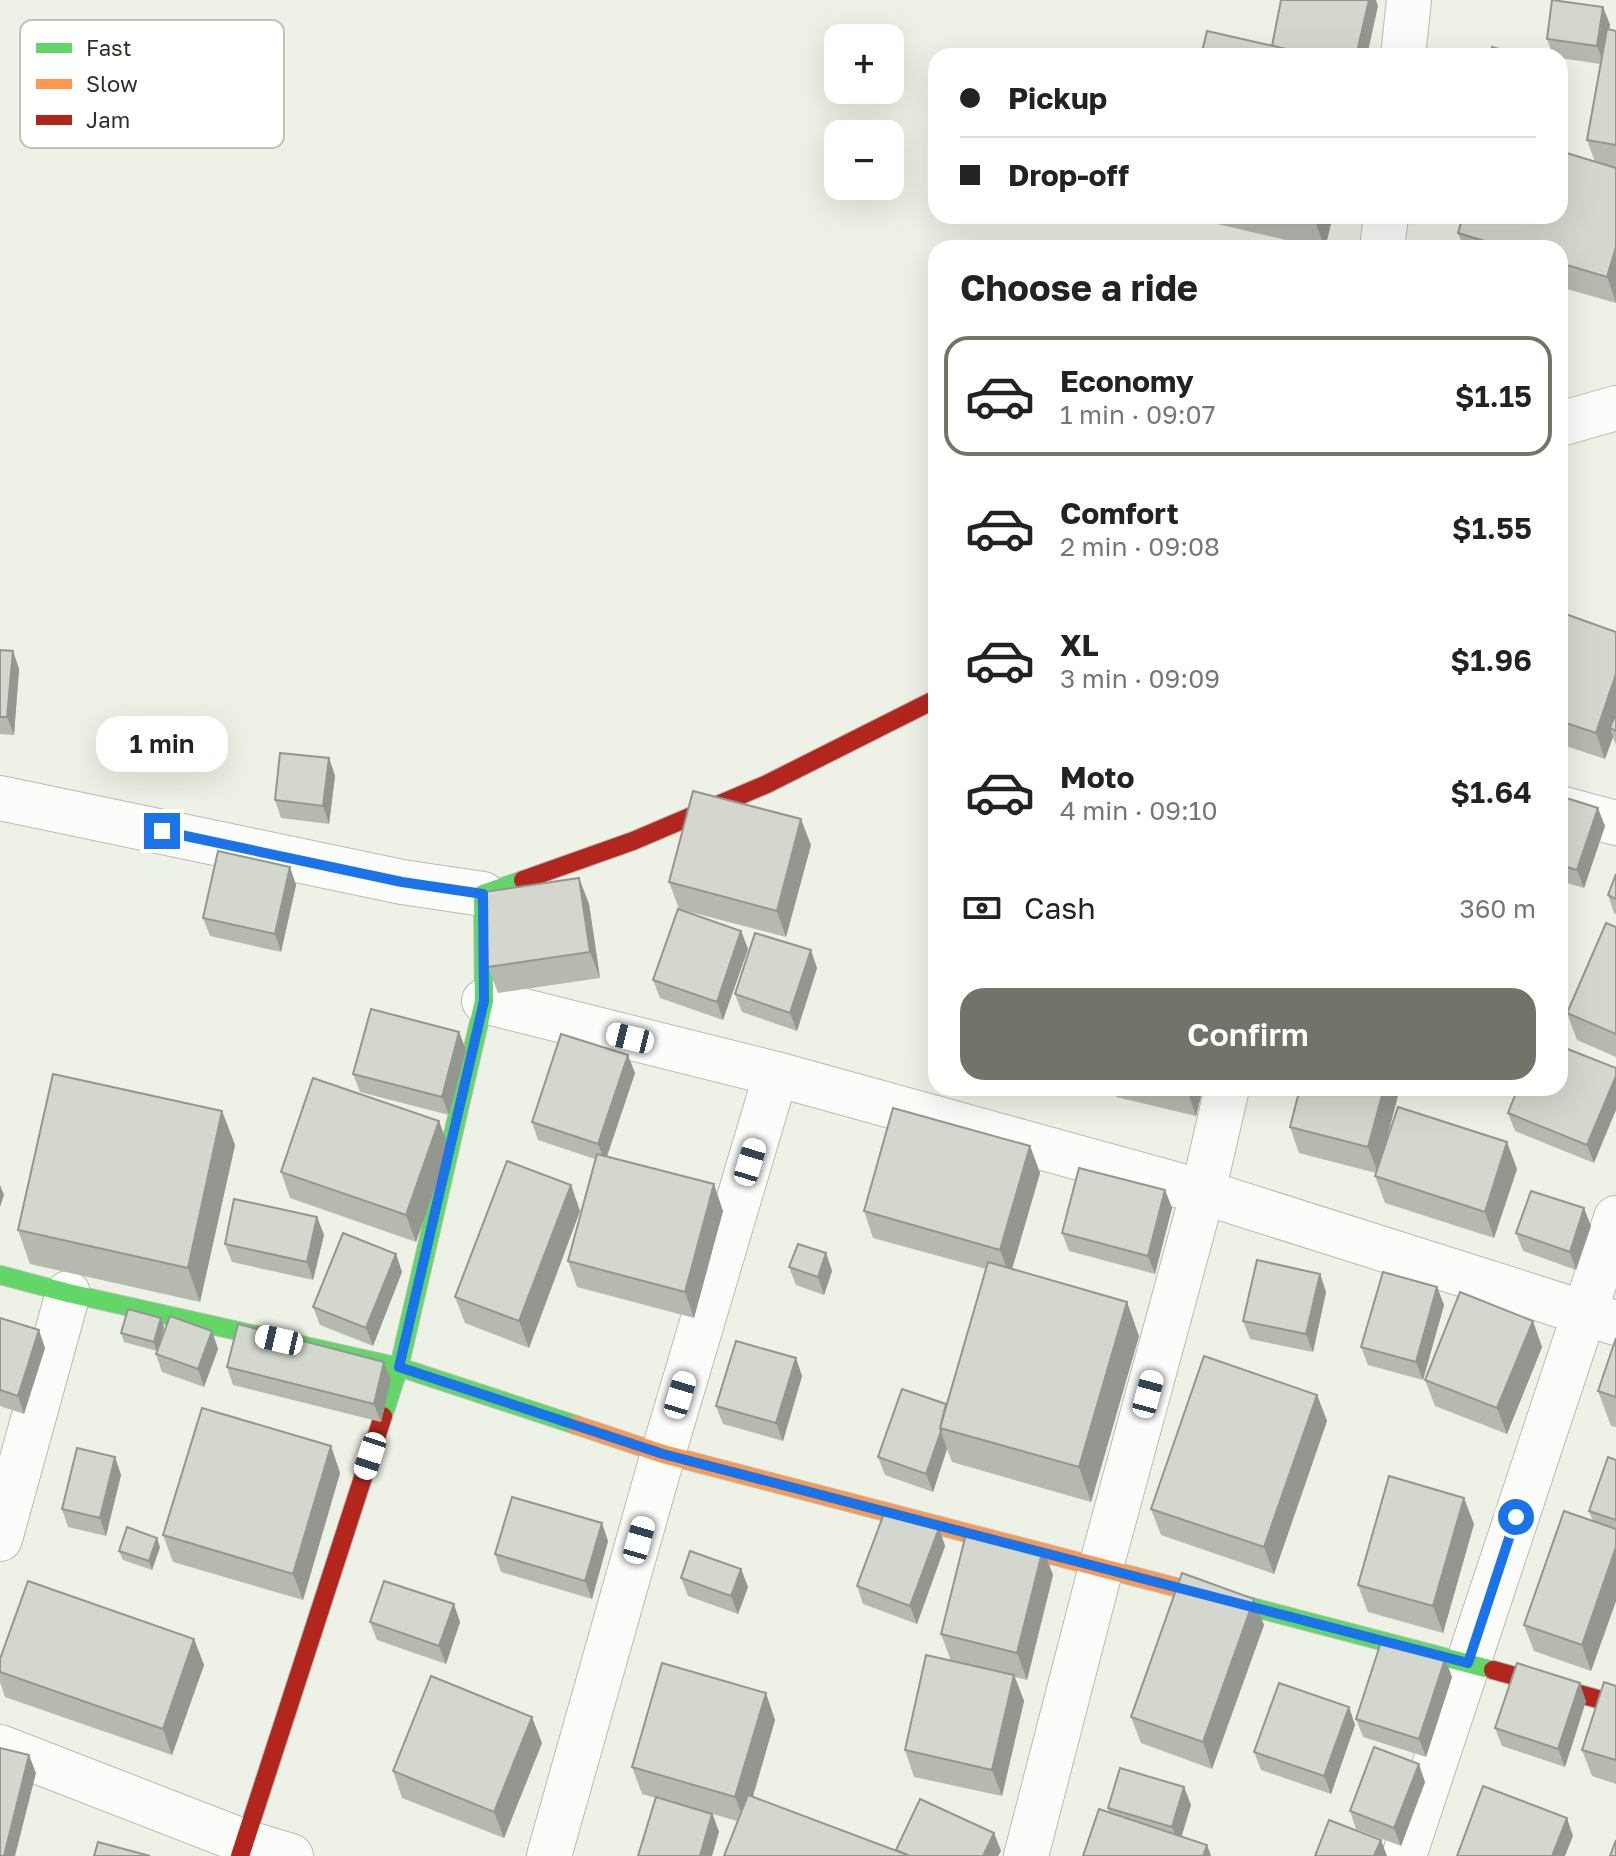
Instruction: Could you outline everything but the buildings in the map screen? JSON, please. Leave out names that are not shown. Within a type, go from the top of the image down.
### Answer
[{"type":"street","points":[[1404,48],[1409,0]]},
{"type":"street","points":[[1568,422],[1616,408]]},
{"type":"street","points":[[0,798],[402,882],[483,894],[633,841],[767,784],[928,703]]},
{"type":"street","points":[[1568,810],[1616,823]]},
{"type":"street","points":[[243,1849],[399,1367],[484,1001],[483,894]]},
{"type":"street","points":[[484,1001],[776,1074],[1203,1192],[1600,1318]]},
{"type":"street","points":[[549,1856],[663,1454],[776,1074]]},
{"type":"street","points":[[1026,1856],[1203,1192],[1225,1096]]},
{"type":"street","points":[[1404,1856],[1468,1663],[1600,1318],[1616,1218]]},
{"type":"street","points":[[0,1275],[399,1367],[663,1454],[1616,1704]]},
{"type":"street","points":[[0,1539],[68,1293]]},
{"type":"street","points":[[0,1747],[243,1849],[291,1856]]},
{"type":"traffic: fast","points":[[383,1416],[399,1367],[484,1001],[483,894],[523,880]]},
{"type":"traffic: fast","points":[[0,1275],[399,1367],[576,1425]]},
{"type":"traffic: fast","points":[[1179,1588],[1493,1670]]},
{"type":"traffic: slow","points":[[576,1425],[663,1454],[1179,1588]]},
{"type":"traffic: jam","points":[[523,880],[633,841],[767,784],[928,703]]},
{"type":"traffic: jam","points":[[240,1856],[383,1416]]},
{"type":"traffic: jam","points":[[1493,1670],[1616,1704]]},
{"type":"route","points":[[162,831],[402,882],[483,894],[484,1001],[399,1367],[663,1454],[1468,1663],[1516,1517]]}]
